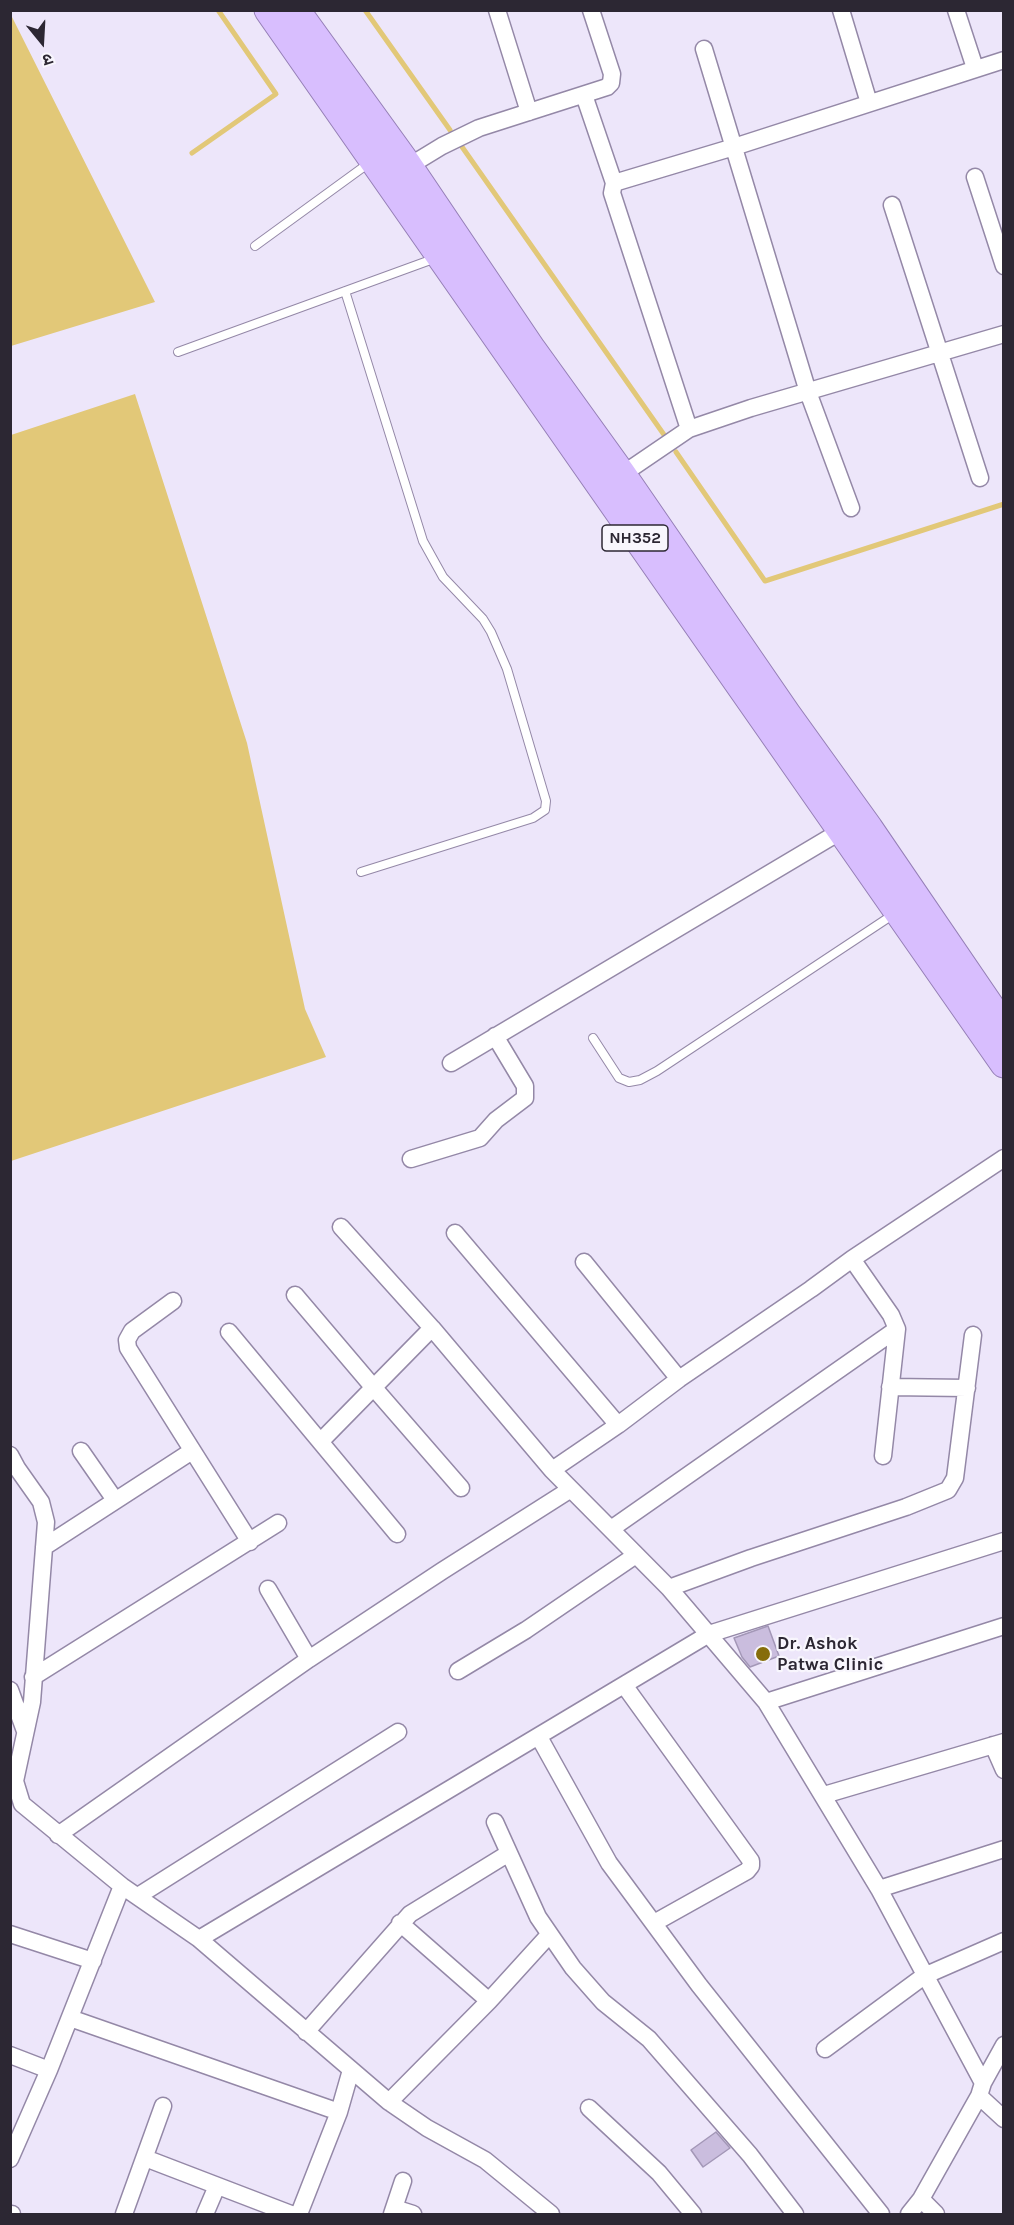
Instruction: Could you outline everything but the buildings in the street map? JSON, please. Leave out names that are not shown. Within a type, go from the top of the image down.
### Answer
[{"type":"highway","name":"NH352","points":[[268,10],[439,257],[612,482],[853,835],[1004,1026]]},
{"type":"highway","name":"NH352","points":[[296,10],[408,165],[532,349],[612,482]]},
{"type":"highway","name":"NH352","points":[[853,835],[897,912],[1004,1064]]},
{"type":"street","points":[[497,10],[529,112]]},
{"type":"street","points":[[380,171],[408,165],[479,128],[607,87],[612,79],[591,10]]},
{"type":"street","points":[[841,10],[869,103]]},
{"type":"street","points":[[956,10],[975,68]]},
{"type":"street","points":[[704,49],[808,392],[851,508]]},
{"type":"street","points":[[614,183],[1004,60]]},
{"type":"street","points":[[584,95],[614,183],[612,193],[689,429]]},
{"type":"street","points":[[975,177],[1004,266]]},
{"type":"street","points":[[892,205],[980,478]]},
{"type":"street","points":[[612,482],[689,429],[750,408],[1004,334]]},
{"type":"street","points":[[451,1063],[853,835]]},
{"type":"street","points":[[411,1159],[480,1138],[496,1120],[525,1098],[525,1086],[495,1036]]},
{"type":"street","points":[[552,1470],[852,1259],[1004,1158]]},
{"type":"street","points":[[342,1227],[432,1328],[552,1470],[669,1588],[766,1702],[879,1889],[981,2089],[1004,2119]]},
{"type":"street","points":[[455,1233],[618,1425]]},
{"type":"street","points":[[852,1259],[891,1315],[897,1329],[883,1456]]},
{"type":"street","points":[[584,1262],[679,1379]]},
{"type":"street","points":[[296,1295],[461,1488]]},
{"type":"street","points":[[173,1301],[132,1331],[127,1340],[130,1352],[250,1542]]},
{"type":"street","points":[[321,1441],[432,1328]]},
{"type":"street","points":[[611,1529],[897,1329]]},
{"type":"street","points":[[229,1332],[397,1534]]},
{"type":"street","points":[[669,1588],[751,1558],[906,1507],[948,1490],[955,1478],[973,1335]]},
{"type":"street","points":[[890,1387],[967,1388]]},
{"type":"street","points":[[81,1451],[115,1500]]},
{"type":"street","points":[[44,1547],[192,1451]]},
{"type":"street","points":[[10,1455],[43,1508],[46,1522],[32,1702],[13,1781],[21,1804],[122,1886],[199,1939],[389,2102],[427,2128],[485,2160],[551,2214]]},
{"type":"street","points":[[58,1835],[309,1659],[571,1489]]},
{"type":"street","points":[[33,1677],[278,1523]]},
{"type":"street","points":[[199,1939],[709,1634],[1004,1541]]},
{"type":"street","points":[[458,1671],[526,1630],[636,1555]]},
{"type":"street","points":[[267,1589],[309,1659]]},
{"type":"street","points":[[766,1702],[1004,1626]]},
{"type":"street","points":[[624,1685],[751,1861],[751,1866],[747,1871],[654,1923]]},
{"type":"street","points":[[10,1690],[14,1711],[25,1731]]},
{"type":"street","points":[[138,1896],[398,1732]]},
{"type":"street","points":[[539,1737],[609,1863],[699,1985],[881,2214]]},
{"type":"street","points":[[824,1795],[998,1743],[1004,1770]]},
{"type":"street","points":[[495,1821],[530,1901],[549,1935],[573,1968],[603,2002],[634,2026],[657,2048],[750,2155],[795,2214]]},
{"type":"street","points":[[879,1889],[1004,1850]]},
{"type":"street","points":[[306,2032],[400,1923],[425,1904],[509,1853]]},
{"type":"street","points":[[10,2159],[50,2070],[122,1886]]},
{"type":"street","points":[[400,1923],[489,2001]]},
{"type":"street","points":[[10,1934],[93,1961]]},
{"type":"street","points":[[389,2102],[489,2001],[549,1935]]},
{"type":"street","points":[[825,2049],[924,1976],[1004,1941]]},
{"type":"street","points":[[70,2018],[339,2112]]},
{"type":"street","points":[[909,2214],[921,2199],[1004,2045]]},
{"type":"street","points":[[10,2055],[50,2070]]},
{"type":"street","points":[[299,2214],[339,2112],[351,2070]]},
{"type":"street","points":[[124,2214],[163,2106]]},
{"type":"street","points":[[590,2108],[651,2165],[693,2214]]},
{"type":"street","points":[[145,2158],[291,2214]]},
{"type":"street","points":[[403,2181],[393,2211],[413,2214]]},
{"type":"street","points":[[206,2214],[217,2186]]},
{"type":"street","points":[[921,2199],[936,2214]]},
{"type":"lane","points":[[255,246],[380,171]]},
{"type":"lane","points":[[178,352],[439,257]]},
{"type":"lane","points":[[345,291],[423,541],[443,577],[483,619],[491,632],[507,669],[546,801],[545,810],[533,818],[361,872]]},
{"type":"lane","points":[[593,1038],[619,1078],[629,1082],[640,1080],[897,912]]},
{"type":"shaded area","points":[[10,13],[155,302],[11,346],[10,346]]},
{"type":"shaded area","points":[[135,394],[247,743],[305,1009],[326,1057],[11,1161],[11,435]]},
{"type":"waterway","points":[[192,153],[276,94],[218,10]]},
{"type":"waterway","points":[[365,10],[450,130]]},
{"type":"waterway","points":[[460,144],[667,439]]},
{"type":"waterway","points":[[676,452],[765,581],[1004,504]]},
{"type":"place","name":"Dr. Ashok Patwa Clinic","points":[[763,1654]]}]
